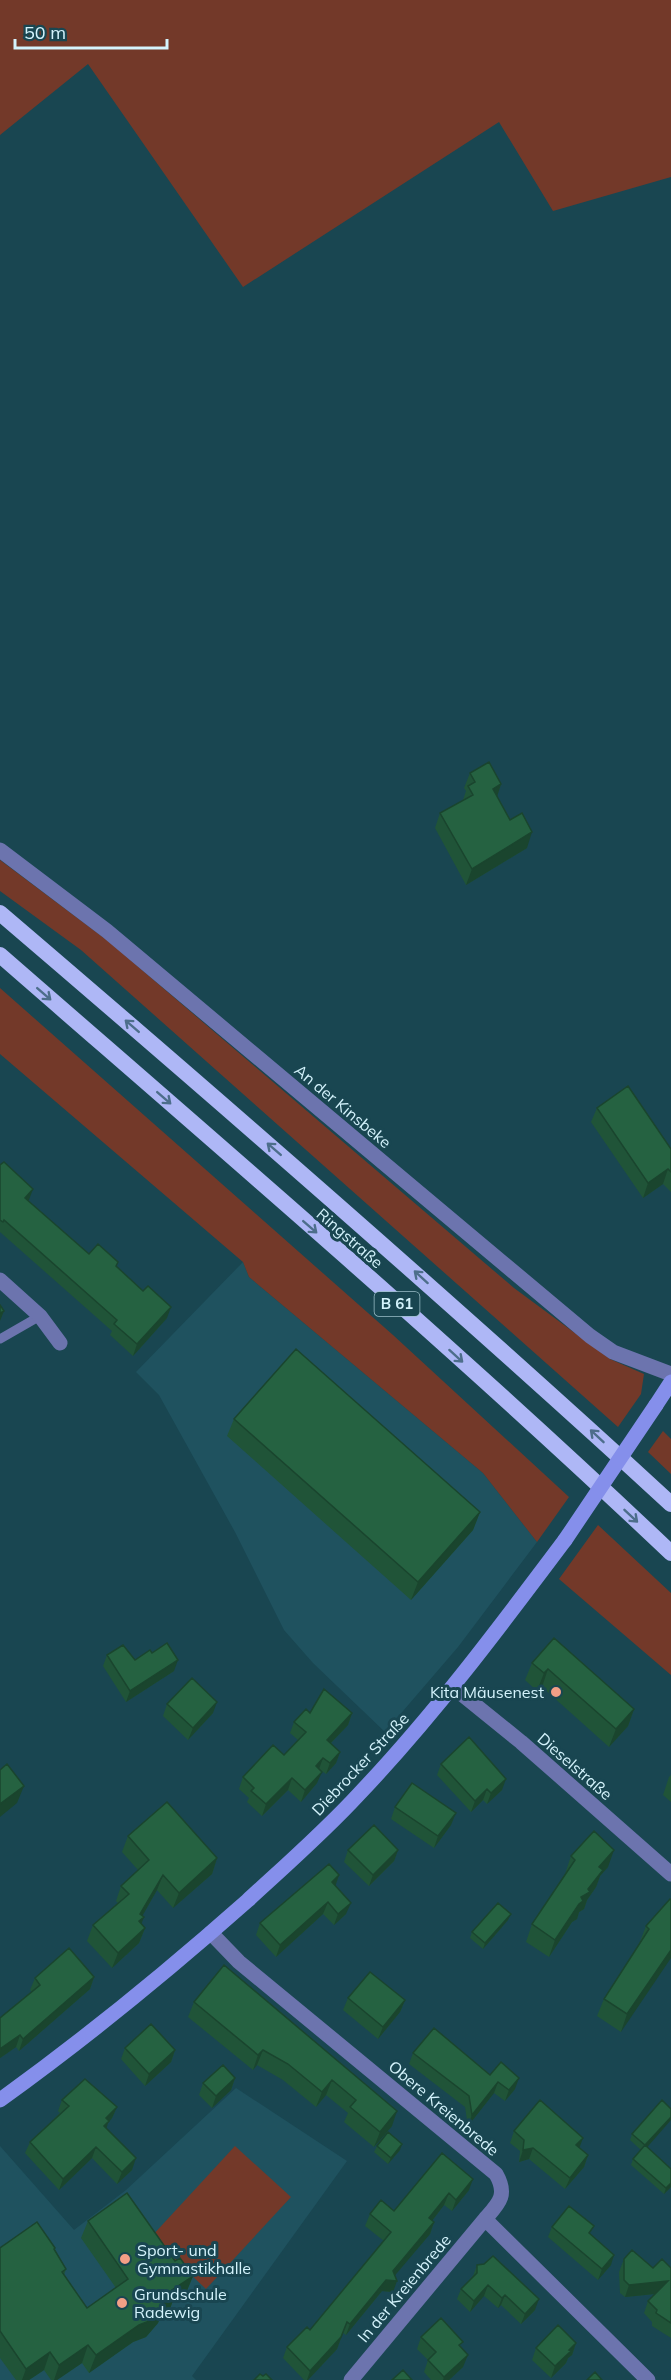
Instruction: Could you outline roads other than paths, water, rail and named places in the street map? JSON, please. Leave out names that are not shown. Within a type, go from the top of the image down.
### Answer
[{"type":"highway","name":"Ringstraße","points":[[0,913],[404,1263],[671,1504]]},
{"type":"highway","name":"Ringstraße","points":[[0,955],[399,1305],[671,1553]]},
{"type":"main road","name":"Diebrocker Straße","points":[[0,2100],[108,2019],[211,1933],[288,1864],[358,1795],[453,1687],[565,1540],[671,1382]]},
{"type":"street","name":"An der Kinsbeke","points":[[0,850],[107,931],[590,1336],[613,1352],[671,1374]]},
{"type":"street","points":[[0,1280],[40,1316],[60,1342]]},
{"type":"street","name":"Dieselstraße","points":[[453,1687],[521,1742],[671,1874]]},
{"type":"street","name":"Obere Kreienbrede","points":[[211,1933],[239,1962],[496,2174],[502,2186],[500,2202],[485,2219]]},
{"type":"street","points":[[485,2219],[648,2380]]},
{"type":"street","name":"In der Kreienbrede","points":[[351,2380],[485,2219]]},
{"type":"lane","points":[[0,1339],[40,1316]]},
{"type":"place","name":"Kita Mäusenest","points":[[556,1692]]},
{"type":"place","name":"Sport- und Gymnastikhalle","points":[[125,2259]]},
{"type":"place","name":"Grundschule Radewig","points":[[122,2303]]}]
